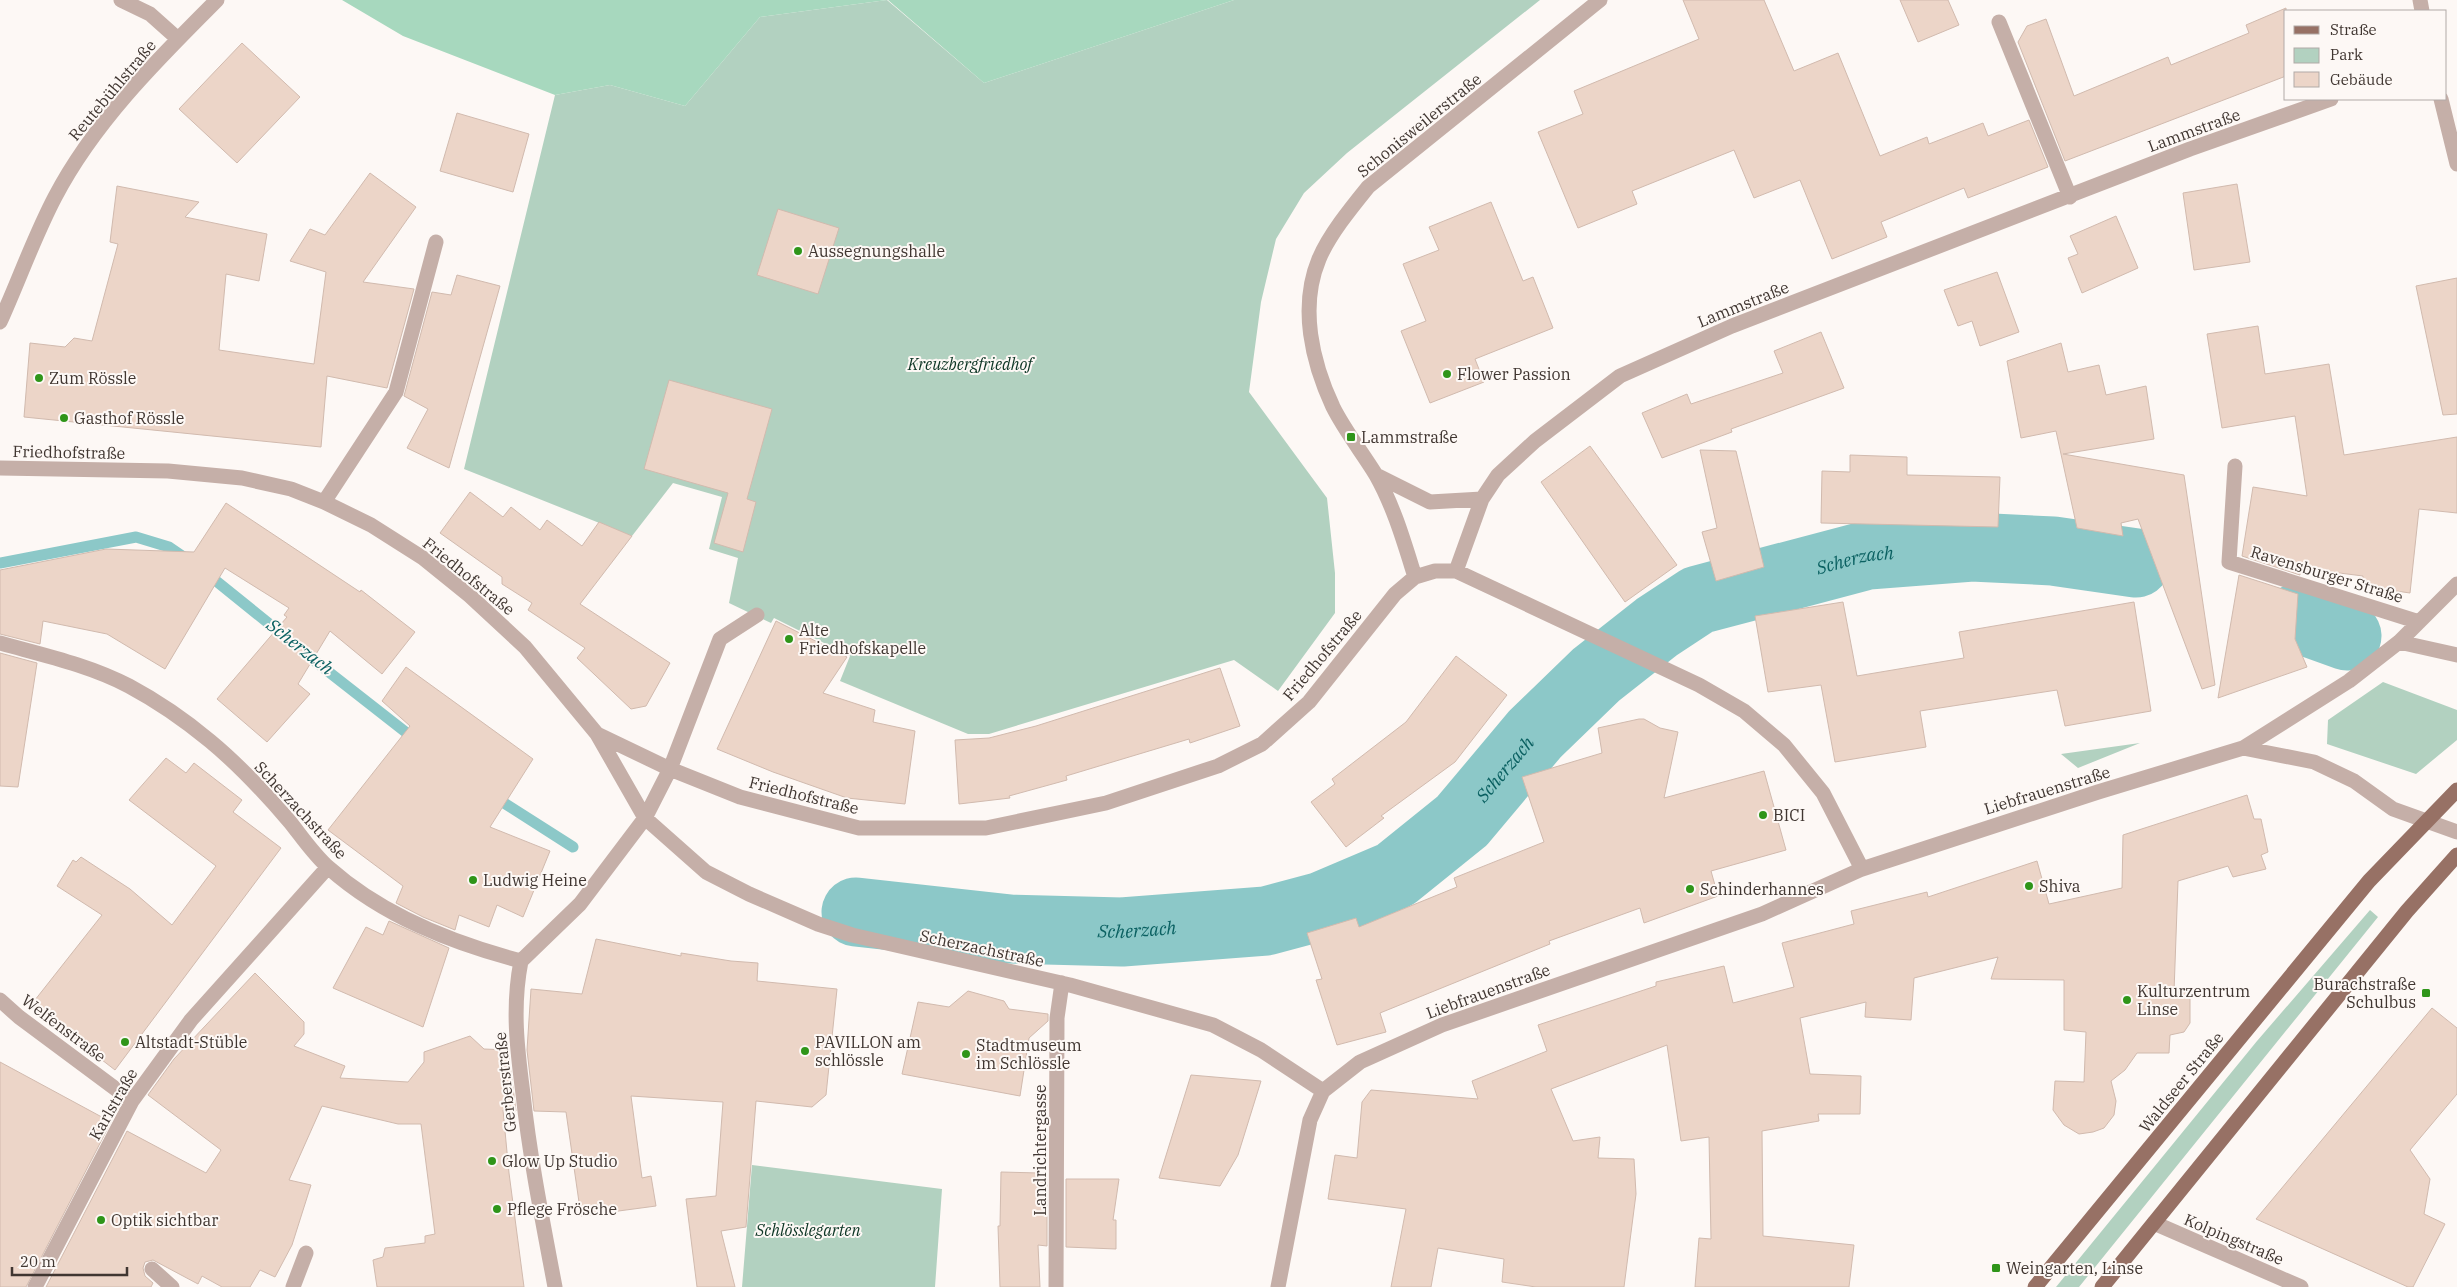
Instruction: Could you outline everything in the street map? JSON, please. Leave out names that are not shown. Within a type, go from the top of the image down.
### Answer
[{"type":"main road","name":"Waldseer Straße","points":[[2035,1287],[2369,881],[2457,790]]},
{"type":"main road","points":[[2102,1287],[2407,912],[2457,855]]},
{"type":"street","points":[[121,0],[150,14],[178,39]]},
{"type":"street","name":"Reutebühlstraße","points":[[0,322],[56,196],[86,147],[97,131],[178,39],[217,0]]},
{"type":"street","name":"Schonisweilerstraße","points":[[1415,578],[1396,516],[1376,475],[1334,408],[1321,377],[1311,336],[1309,297],[1319,259],[1349,210],[1368,187],[1600,0]]},
{"type":"street","points":[[1998,22],[2070,197]]},
{"type":"street","name":"Lammstraße","points":[[1456,572],[1482,499],[1498,475],[1536,441],[1620,376],[1732,326],[2070,197],[2190,149],[2329,100]]},
{"type":"street","points":[[2441,100],[2457,164]]},
{"type":"street","points":[[324,502],[396,392],[436,242]]},
{"type":"street","name":"Ravensburger Straße","points":[[2235,466],[2229,562],[2419,622]]},
{"type":"street","name":"Friedhofstraße","points":[[0,468],[168,471],[242,478],[291,489],[324,502],[371,525],[415,553],[470,596],[525,647],[597,734],[670,769],[752,802],[859,828],[986,828],[1106,803],[1218,766],[1262,744],[1309,702],[1395,594],[1415,578],[1435,570],[1456,572],[1699,684],[1744,711],[1784,745],[1823,793],[1862,869]]},
{"type":"street","points":[[1376,475],[1430,502],[1482,499]]},
{"type":"street","name":"Liebfrauenstraße","points":[[1278,1287],[1310,1120],[1323,1091],[1360,1062],[1442,1025],[1762,914],[1862,869],[2090,794],[2243,748],[2349,681],[2399,642],[2457,584]]},
{"type":"street","points":[[521,961],[580,904],[645,818],[670,769],[720,638],[757,615]]},
{"type":"street","points":[[2399,642],[2457,655]]},
{"type":"street","name":"Scherzachstraße","points":[[0,643],[66,661],[128,686],[152,700],[211,742],[268,796],[328,867],[368,898],[416,925],[474,949],[521,961]]},
{"type":"street","name":"Scherzachstraße","points":[[597,734],[645,818],[706,872],[748,894],[818,924],[902,948],[1062,983],[1213,1025],[1261,1050],[1323,1091]]},
{"type":"street","name":"Liebfrauenstraße","points":[[2243,748],[2314,762],[2354,781],[2393,809],[2457,832]]},
{"type":"street","name":"Karlstraße","points":[[35,1287],[132,1101],[191,1020],[328,867]]},
{"type":"street","name":"Gerberstraße","points":[[521,961],[515,991],[517,1048],[526,1125],[555,1287]]},
{"type":"street","name":"Landrichtergasse","points":[[1056,1287],[1057,1018],[1062,983]]},
{"type":"street","name":"Welfenstraße","points":[[0,1000],[18,1017],[132,1101]]},
{"type":"street","name":"Kolpingstraße","points":[[2154,1223],[2282,1283],[2302,1287]]},
{"type":"street","points":[[293,1287],[306,1253]]},
{"type":"street","points":[[152,1269],[172,1287]]},
{"type":"green space","points":[[342,0],[887,0],[760,17],[685,106],[610,85],[555,95],[403,36]]},
{"type":"green space","name":"Kreuzbergfriedhof","points":[[887,0],[984,83],[1234,0],[1540,0],[1347,153],[1304,193],[1276,239],[1261,302],[1249,392],[1327,498],[1335,573],[1335,613],[1278,691],[1234,660],[989,734],[968,734],[840,681],[850,656],[774,618],[771,623],[729,603],[738,558],[709,549],[722,497],[673,483],[632,536],[464,469],[555,95],[610,85],[685,106],[760,17]]},
{"type":"green space","points":[[888,0],[1234,0],[984,83]]},
{"type":"green space","points":[[2383,682],[2457,710],[2457,740],[2416,774],[2327,744],[2328,720]]},
{"type":"green space","points":[[2140,743],[2078,768],[2061,754]]},
{"type":"green space","points":[[2370,910],[2378,917],[2079,1287],[2056,1287],[2257,1041]]},
{"type":"green space","name":"Schlösslegarten","points":[[752,1165],[942,1189],[935,1287],[742,1287]]},
{"type":"building","points":[[1683,0],[1764,0],[1794,71],[1838,53],[1880,156],[1927,137],[1929,144],[1983,123],[1988,136],[2029,120],[2048,167],[1968,198],[1964,188],[1881,222],[1887,237],[1832,259],[1800,180],[1754,198],[1734,150],[1632,191],[1637,204],[1578,228],[1538,132],[1583,114],[1574,91],[1699,39]]},
{"type":"building","points":[[1900,0],[1948,0],[1959,25],[1918,42]]},
{"type":"building","points":[[2286,8],[2284,10],[2284,77],[2065,161],[2018,42],[2027,26],[2046,19],[2074,96],[2168,57],[2171,65],[2249,33],[2246,25]]},
{"type":"building","points":[[242,43],[300,97],[237,163],[179,109]]},
{"type":"building","points":[[457,113],[529,134],[513,192],[440,171]]},
{"type":"building","points":[[370,173],[416,207],[363,282],[414,289],[387,388],[327,376],[321,447],[24,417],[30,343],[65,347],[74,338],[92,341],[118,244],[110,242],[117,186],[199,202],[185,217],[267,234],[259,281],[226,274],[219,350],[314,364],[326,272],[290,261],[310,229],[325,235]]},
{"type":"building","points":[[2237,184],[2250,262],[2194,270],[2183,193]]},
{"type":"building","points":[[1491,202],[1523,281],[1533,277],[1553,328],[1475,359],[1484,382],[1430,403],[1401,331],[1426,321],[1403,264],[1439,250],[1429,227]]},
{"type":"building","name":"Aussegnungshalle","points":[[778,209],[839,228],[818,294],[757,275]]},
{"type":"building","points":[[2116,216],[2138,268],[2082,293],[2068,258],[2078,254],[2070,236]]},
{"type":"building","points":[[1997,272],[2019,332],[1980,346],[1972,321],[1958,326],[1944,290]]},
{"type":"building","points":[[457,275],[500,286],[449,468],[407,448],[428,409],[404,396],[432,292],[451,295]]},
{"type":"building","points":[[2457,278],[2457,414],[2443,415],[2416,286]]},
{"type":"building","points":[[2258,326],[2265,374],[2329,364],[2344,455],[2457,437],[2457,513],[2419,509],[2410,593],[2362,586],[2363,576],[2300,568],[2300,575],[2242,556],[2253,487],[2307,496],[2295,416],[2222,428],[2207,334]]},
{"type":"building","points":[[1821,332],[1844,388],[1731,429],[1732,432],[1662,458],[1642,413],[1687,394],[1691,404],[1783,373],[1774,351]]},
{"type":"building","points":[[2061,343],[2068,372],[2099,365],[2106,395],[2146,386],[2154,439],[2063,454],[2184,475],[2215,685],[2202,689],[2138,519],[2121,523],[2123,536],[2077,528],[2056,431],[2021,438],[2007,361]]},
{"type":"building","points":[[669,380],[772,409],[747,499],[756,502],[743,552],[714,543],[728,493],[644,469]]},
{"type":"building","points":[[1590,446],[1677,565],[1625,602],[1541,482]]},
{"type":"building","points":[[1700,450],[1736,451],[1764,567],[1716,581],[1702,532],[1717,528]]},
{"type":"building","points":[[1850,455],[1907,457],[1907,475],[2000,477],[1998,527],[1821,523],[1822,471],[1850,472]]},
{"type":"building","points":[[470,492],[503,517],[511,507],[540,530],[547,520],[582,546],[599,522],[632,536],[580,604],[670,663],[646,706],[631,709],[577,658],[585,648],[528,610],[532,603],[502,584],[502,577],[440,533]]},
{"type":"building","points":[[226,503],[360,592],[361,590],[415,632],[382,674],[330,631],[298,684],[310,694],[267,742],[217,699],[287,617],[284,615],[289,608],[225,568],[165,669],[107,634],[43,621],[40,644],[0,634],[0,570],[106,549],[194,552]]},
{"type":"building","points":[[2239,575],[2298,594],[2295,639],[2307,667],[2218,698]]},
{"type":"building","points":[[1843,602],[1857,676],[1964,658],[1959,632],[2134,602],[2151,711],[2065,726],[2057,690],[1920,711],[1926,747],[1835,762],[1821,685],[1768,692],[1755,616]]},
{"type":"building","points":[[776,621],[847,657],[823,693],[875,710],[873,722],[915,731],[905,804],[847,798],[773,772],[717,749]]},
{"type":"building","points":[[0,653],[37,663],[18,787],[0,786]]},
{"type":"building","points":[[1456,656],[1507,695],[1455,762],[1381,816],[1384,818],[1346,847],[1311,802],[1335,784],[1332,779],[1406,722]]},
{"type":"building","points":[[406,667],[533,759],[490,827],[550,851],[523,917],[497,905],[489,927],[459,915],[455,930],[423,917],[396,903],[403,886],[328,830],[410,726],[382,701]]},
{"type":"building","points":[[1220,668],[1240,726],[1190,743],[1189,739],[1066,776],[1067,780],[1009,796],[1010,798],[959,804],[955,740],[989,738],[1036,726]]},
{"type":"building","points":[[1644,719],[1660,728],[1678,732],[1664,798],[1764,771],[1786,850],[1711,871],[1718,896],[1644,923],[1640,908],[1549,941],[1550,944],[1380,1013],[1386,1032],[1337,1045],[1316,980],[1322,979],[1307,933],[1356,918],[1359,927],[1457,887],[1454,878],[1544,842],[1522,777],[1602,753],[1598,728]]},
{"type":"building","points":[[166,758],[186,773],[194,763],[242,800],[233,812],[281,848],[115,1070],[31,1005],[102,915],[57,886],[73,860],[76,862],[81,857],[130,889],[172,925],[216,866],[129,800]]},
{"type":"building","points":[[2247,795],[2254,819],[2261,819],[2268,852],[2261,855],[2266,869],[2233,877],[2228,866],[2178,881],[2174,992],[2190,992],[2190,1023],[2184,1032],[2170,1035],[2169,1053],[2137,1053],[2125,1070],[2111,1081],[2116,1101],[2114,1115],[2104,1128],[2079,1134],[2064,1125],[2053,1110],[2055,1081],[2084,1082],[2086,1032],[2064,1030],[2064,980],[1991,979],[1998,957],[1914,978],[1911,1020],[1865,1017],[1866,1002],[1800,1018],[1810,1074],[1861,1076],[1860,1114],[1818,1114],[1819,1121],[1762,1131],[1763,1236],[1854,1245],[1849,1287],[1695,1287],[1699,1238],[1711,1239],[1709,1137],[1681,1141],[1667,1045],[1551,1089],[1573,1141],[1600,1137],[1598,1158],[1634,1159],[1636,1194],[1624,1287],[1536,1287],[1502,1282],[1504,1259],[1438,1248],[1431,1287],[1391,1287],[1406,1209],[1328,1199],[1335,1155],[1357,1158],[1362,1102],[1371,1090],[1478,1099],[1472,1081],[1547,1051],[1538,1025],[1656,986],[1656,982],[1724,966],[1733,1003],[1794,987],[1782,943],[1854,924],[1851,911],[1927,892],[1928,897],[2037,861],[2049,904],[2122,888],[2123,835]]},
{"type":"building","points":[[389,921],[449,948],[423,1027],[333,988],[366,927],[383,935]]},
{"type":"building","points":[[596,939],[681,956],[681,953],[758,963],[757,981],[837,989],[826,1095],[812,1107],[756,1101],[746,1227],[721,1231],[735,1287],[697,1287],[686,1199],[716,1196],[723,1102],[631,1096],[642,1178],[651,1176],[656,1206],[581,1216],[566,1112],[534,1111],[527,1050],[531,989],[582,994]]},
{"type":"building","points":[[255,973],[304,1022],[304,1034],[294,1046],[345,1066],[340,1078],[408,1082],[424,1062],[424,1052],[470,1036],[484,1049],[508,1050],[516,1111],[503,1110],[524,1287],[377,1287],[373,1260],[383,1257],[385,1248],[425,1243],[425,1236],[435,1234],[421,1124],[398,1124],[322,1106],[289,1180],[311,1185],[292,1245],[275,1277],[260,1270],[250,1287],[222,1287],[202,1276],[198,1284],[153,1260],[145,1262],[143,1268],[145,1276],[153,1283],[151,1287],[46,1287],[127,1131],[206,1173],[221,1150],[148,1095],[174,1059]]},
{"type":"building","name":"Stadtmuseum im Schlössle","points":[[968,991],[1004,1001],[1009,1009],[1048,1014],[1048,1021],[1029,1038],[1020,1096],[902,1074],[918,1002],[949,1007]]},
{"type":"building","points":[[2432,1008],[2457,1028],[2457,1094],[2410,1150],[2430,1179],[2424,1214],[2445,1224],[2413,1287],[2408,1287],[2256,1219]]},
{"type":"building","points":[[0,1062],[111,1122],[26,1287],[0,1287]]},
{"type":"building","points":[[1191,1075],[1261,1081],[1238,1155],[1220,1186],[1159,1178]]},
{"type":"building","points":[[1001,1172],[1039,1173],[1039,1179],[1047,1179],[1047,1246],[1038,1245],[1040,1287],[1000,1287],[998,1226],[1000,1226]]},
{"type":"building","points":[[1066,1179],[1119,1179],[1113,1220],[1116,1220],[1116,1249],[1066,1247]]},
{"type":"waterway","name":"Scherzach","points":[[0,563],[136,537],[169,547],[188,560]]},
{"type":"waterway","name":"Scherzach","points":[[856,912],[1010,929],[1122,932],[1266,921],[1322,906],[1395,875],[1462,821],[1535,734],[1596,675],[1657,627],[1698,600],[1868,555],[1972,547],[2053,551],[2136,563]]},
{"type":"waterway","name":"Scherzach","points":[[205,572],[288,639]]},
{"type":"waterway","name":"Scherzach","points":[[2297,618],[2347,636]]},
{"type":"waterway","name":"Scherzach","points":[[302,651],[417,741]]},
{"type":"waterway","name":"Scherzach","points":[[493,796],[573,847]]},
{"type":"place","name":"Aussegnungshalle","points":[[798,251]]},
{"type":"place","name":"Flower Passion","points":[[1447,374]]},
{"type":"place","name":"Zum Rössle","points":[[39,378]]},
{"type":"place","name":"Gasthof Rössle","points":[[64,418]]},
{"type":"place","name":"Lammstraße","points":[[1351,437]]},
{"type":"place","name":"Alte Friedhofskapelle","points":[[789,639]]},
{"type":"place","name":"BICI","points":[[1763,815]]},
{"type":"place","name":"Ludwig Heine","points":[[473,880]]},
{"type":"place","name":"Shiva","points":[[2029,886]]},
{"type":"place","name":"Schinderhannes","points":[[1690,889]]},
{"type":"place","name":"Burachstraße Schulbus","points":[[2426,993]]},
{"type":"place","name":"Kulturzentrum Linse","points":[[2127,1000]]},
{"type":"place","name":"Altstadt-Stüble","points":[[125,1042]]},
{"type":"place","name":"PAVILLON am schlössle","points":[[805,1051]]},
{"type":"place","name":"Stadtmuseum im Schlössle","points":[[966,1054]]},
{"type":"place","name":"Glow Up Studio","points":[[492,1161]]},
{"type":"place","name":"Pflege Frösche","points":[[497,1209]]},
{"type":"place","name":"Optik sichtbar","points":[[101,1220]]},
{"type":"place","name":"Weingarten, Linse","points":[[1996,1268]]}]
